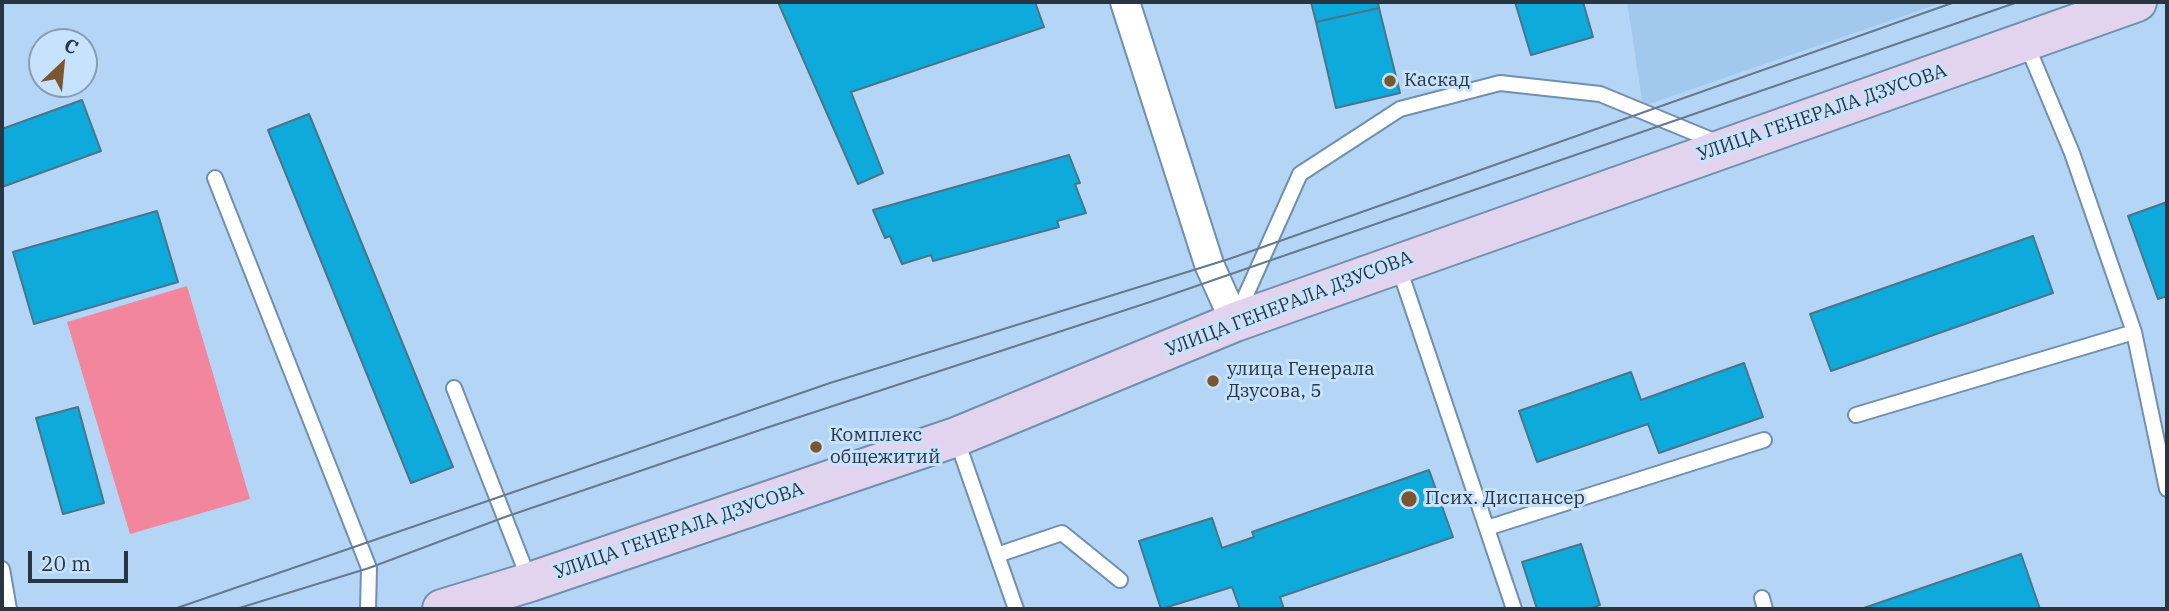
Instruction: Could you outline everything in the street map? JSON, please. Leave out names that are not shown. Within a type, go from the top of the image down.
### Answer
[{"type":"street","points":[[1125,2],[1209,264],[1235,322]]},
{"type":"street","name":"УЛИЦА ГЕНЕРАЛА ДЗУСОВА","points":[[442,609],[530,582],[956,437],[1235,322],[2137,2]]},
{"type":"lane","points":[[2025,41],[2073,153],[2134,332],[2167,489]]},
{"type":"lane","points":[[1235,322],[1300,174],[1400,109],[1500,83],[1600,94],[1727,146]]},
{"type":"lane","points":[[215,178],[369,568],[368,609]]},
{"type":"lane","points":[[1397,263],[1514,609]]},
{"type":"lane","points":[[1856,415],[2134,332]]},
{"type":"lane","points":[[454,388],[530,582]]},
{"type":"lane","points":[[956,437],[1016,609]]},
{"type":"lane","points":[[1487,528],[1763,440]]},
{"type":"lane","points":[[997,555],[1062,533],[1120,580]]},
{"type":"lane","points":[[2,569],[9,609]]},
{"type":"shaded area","points":[[1627,2],[1944,2],[1643,106]]},
{"type":"shaded area","points":[[187,286],[250,499],[130,534],[67,322]]},
{"type":"building","points":[[778,2],[1035,2],[1044,27],[851,92],[883,173],[858,184]]},
{"type":"building","points":[[1311,2],[1378,2],[1379,8],[1316,22]]},
{"type":"building","points":[[1515,2],[1583,2],[1593,37],[1531,55]]},
{"type":"building","points":[[1379,8],[1400,93],[1336,108],[1316,22]]},
{"type":"building","points":[[82,100],[101,151],[2,187],[2,129]]},
{"type":"building","points":[[309,114],[453,467],[411,483],[268,130]]},
{"type":"building","points":[[1069,155],[1080,183],[1075,184],[1086,213],[1057,221],[1059,227],[933,261],[931,255],[902,264],[890,236],[885,238],[873,210]]},
{"type":"building","points":[[2167,202],[2167,296],[2158,299],[2128,216]]},
{"type":"building","points":[[157,211],[178,282],[34,324],[13,252]]},
{"type":"building","points":[[2033,236],[2053,293],[1831,371],[1810,314]]},
{"type":"building","points":[[1744,363],[1763,417],[1659,453],[1648,424],[1537,462],[1519,411],[1631,372],[1641,400]]},
{"type":"building","points":[[78,407],[104,503],[63,514],[36,418]]},
{"type":"building","points":[[1429,470],[1453,537],[1280,597],[1284,609],[1240,609],[1232,587],[1161,609],[1139,541],[1212,518],[1222,548],[1254,537],[1252,532]]},
{"type":"building","points":[[1581,544],[1600,605],[1588,609],[1537,609],[1522,562]]},
{"type":"building","points":[[2021,554],[2040,609],[1861,609]]},
{"type":"tram line","points":[[174,609],[830,383],[1229,259],[1955,2]]},
{"type":"tram line","points":[[236,609],[369,568],[505,517],[769,427],[1150,302],[2018,2]]},
{"type":"place","name":"Каскад","points":[[1390,81]]},
{"type":"place","name":"улица Генерала Дзусова, 5","points":[[1213,381]]},
{"type":"place","name":"Комплекс общежитий","points":[[816,447]]},
{"type":"place","name":"Псих. Диспансер","points":[[1409,499]]}]
